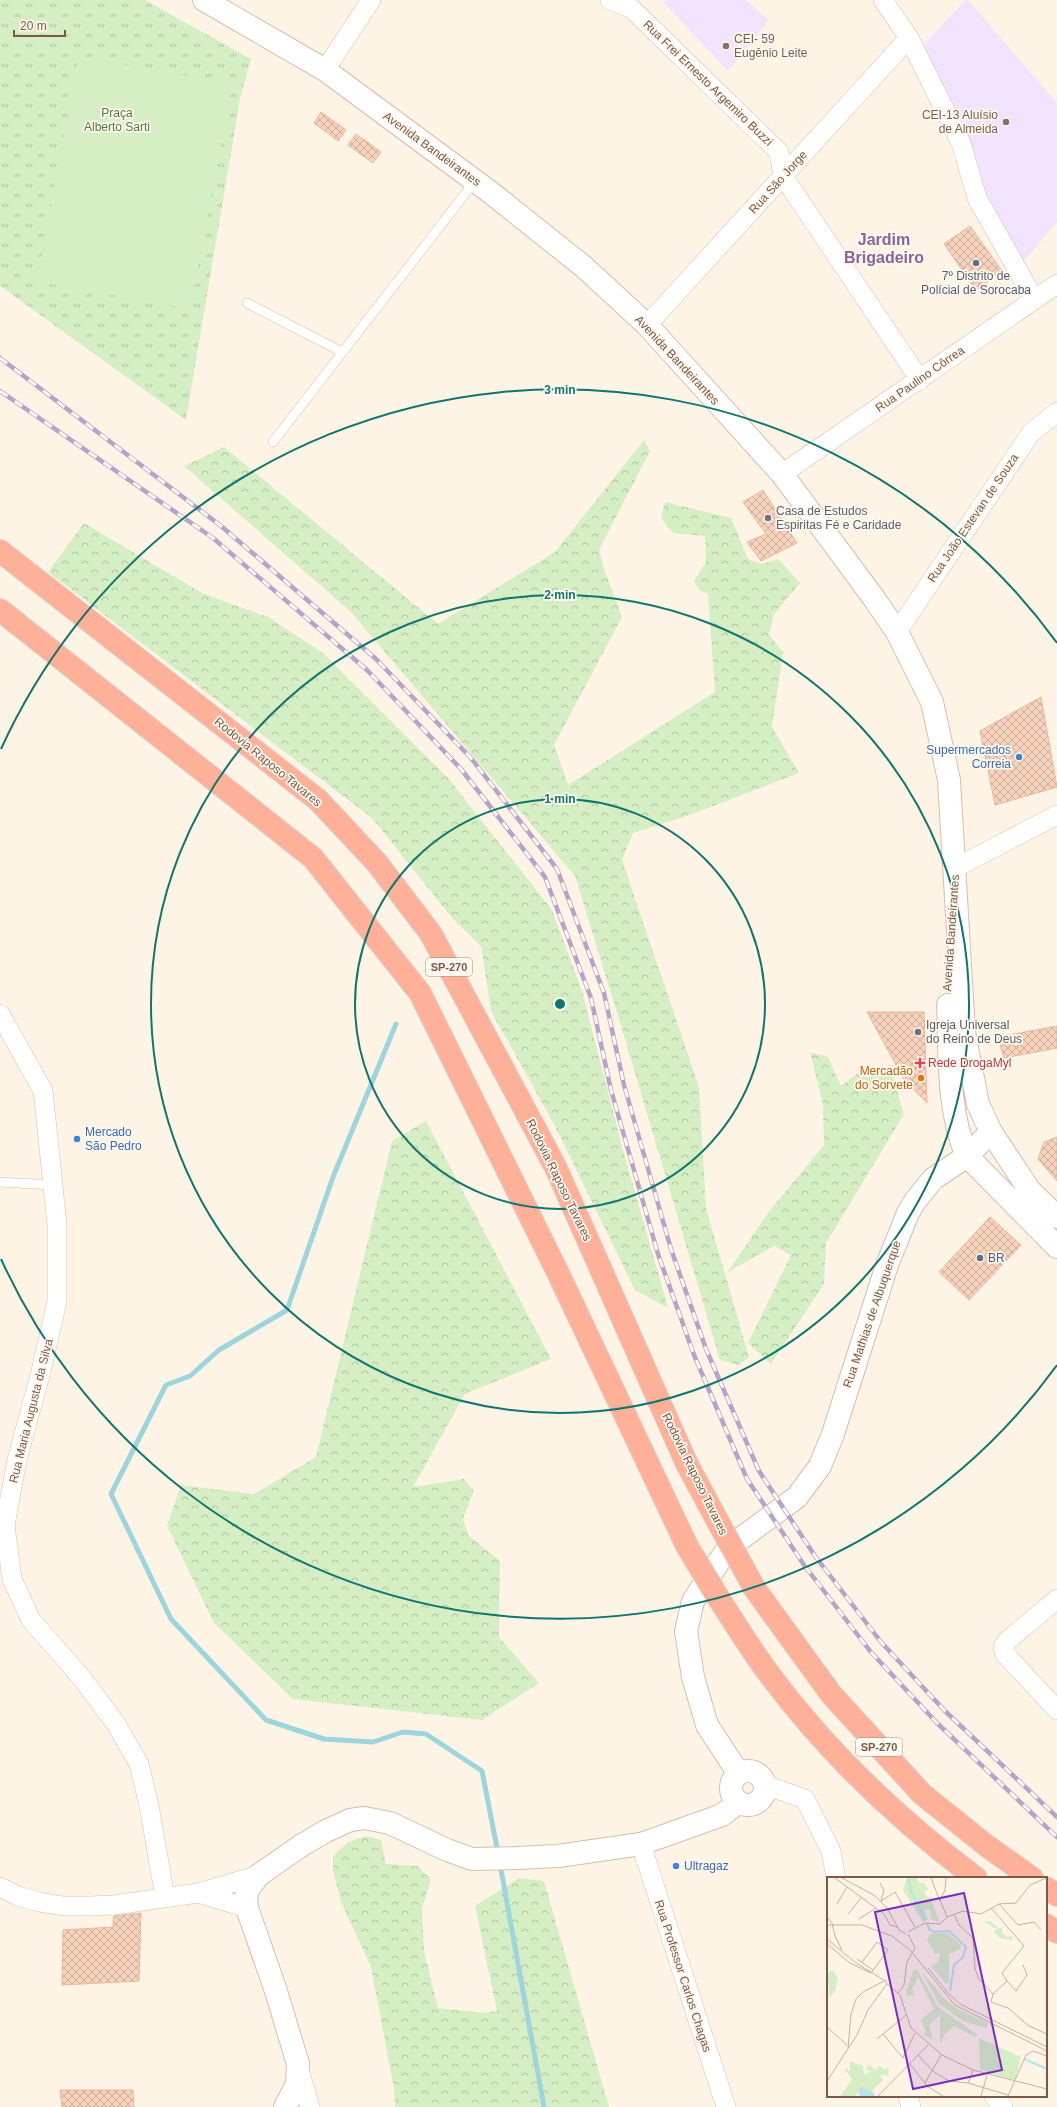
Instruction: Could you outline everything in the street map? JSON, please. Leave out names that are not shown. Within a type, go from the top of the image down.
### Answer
[{"type":"highway","name":"Rodovia Raposo Tavares","points":[[0,551],[318,800],[377,863],[431,934],[556,1168],[686,1462],[755,1589],[831,1694],[922,1794],[987,1846],[1031,1877]]},
{"type":"highway","name":"SP-270","points":[[0,610],[313,858],[420,993],[559,1275],[687,1546],[719,1599],[765,1668],[816,1732],[873,1792],[935,1847],[975,1877]]},
{"type":"highway","points":[[1047,1889],[1057,1895]]},
{"type":"highway","points":[[1047,1926],[1057,1932]]},
{"type":"main road","name":"Avenida Bandeirantes","points":[[204,0],[325,70],[475,181],[584,267],[647,325],[782,474],[896,632],[932,702],[949,780],[956,868],[964,1032],[978,1104],[991,1132],[1030,1191],[1057,1217]]},
{"type":"main road","name":"Avenida Bandeirantes","points":[[956,868],[947,993],[952,1094],[960,1139],[967,1156],[1057,1247]]},
{"type":"main road","name":"Rua Mathias de Albuquerque","points":[[739,1774],[707,1725],[693,1677],[686,1630],[693,1601],[728,1548],[797,1497],[820,1466],[828,1447],[887,1265],[908,1213],[915,1201],[933,1179],[967,1156],[991,1132]]},
{"type":"main road","points":[[746,1771],[757,1773],[764,1780],[765,1785],[764,1796],[756,1803],[750,1805],[739,1802],[732,1793],[731,1787],[733,1781],[739,1774],[746,1771]]},
{"type":"main road","points":[[296,2104],[298,2064],[276,1991],[247,1908],[246,1896],[249,1888],[259,1875],[326,1830],[350,1820],[364,1818],[390,1823],[460,1855],[483,1860],[558,1856],[641,1844],[722,1815],[739,1802]]},
{"type":"street","points":[[325,70],[371,0]]},
{"type":"street","name":"Rua Frei Ernesto Argemiro Buzzi","points":[[610,0],[631,8],[779,152],[783,176],[920,380]]},
{"type":"street","points":[[883,0],[909,38],[961,143],[977,198],[1034,300]]},
{"type":"street","name":"Rua São Jorge","points":[[647,325],[909,38]]},
{"type":"street","name":"Rua Paulino Côrrea","points":[[782,474],[1057,284]]},
{"type":"street","name":"Rua João Estevan de Souza","points":[[896,632],[1031,433],[1057,412]]},
{"type":"street","points":[[956,868],[1057,814]]},
{"type":"street","name":"Rua Maria Augusta da Silva","points":[[0,1014],[43,1091],[57,1224],[58,1302],[17,1460],[5,1525],[12,1579],[32,1620],[81,1677],[116,1724],[139,1764],[149,1806],[165,1897]]},
{"type":"street","points":[[1057,1599],[1007,1641],[1003,1647],[1005,1654],[1057,1710]]},
{"type":"street","points":[[765,1785],[805,1799],[831,1851],[837,1877]]},
{"type":"street","name":"Rua Professor Carlos Chagas","points":[[641,1844],[726,2107]]},
{"type":"street","points":[[0,1886],[18,1896],[63,1906],[114,1905],[198,1893],[259,1875]]},
{"type":"street","points":[[198,1893],[247,1908]]},
{"type":"street","points":[[908,2097],[911,2107]]},
{"type":"street","points":[[995,2097],[1003,2107]]},
{"type":"lane","points":[[273,442],[475,181]]},
{"type":"lane","points":[[247,304],[342,352]]},
{"type":"lane","points":[[0,1182],[53,1185]]},
{"type":"shaded area","name":"CEI- 59 Eugênio Leite","points":[[665,0],[746,0],[769,20],[728,71],[663,2]]},
{"type":"shaded area","name":"CEI-13 Aluísio de Almeida","points":[[965,0],[968,0],[1057,103],[1057,222],[1020,266],[983,197],[920,49]]},
{"type":"green space","name":"Praça Alberto Sarti","points":[[0,0],[145,0],[251,59],[240,99],[186,420],[0,286]]},
{"type":"green space","points":[[79,56],[232,84],[190,309],[37,281]]},
{"type":"green space","points":[[644,440],[650,451],[599,550],[604,569],[622,617],[554,745],[568,785],[715,692],[708,594],[699,590],[694,581],[706,562],[705,536],[673,533],[661,518],[665,502],[731,518],[748,559],[762,564],[778,559],[800,583],[774,614],[769,635],[783,652],[772,727],[799,773],[684,817],[633,833],[622,860],[699,1087],[706,1208],[749,1357],[739,1365],[720,1360],[575,876],[351,612],[184,466],[224,447],[438,624],[555,552]]},
{"type":"green space","points":[[84,523],[202,593],[268,617],[323,653],[448,778],[552,910],[582,991],[623,1150],[668,1308],[635,1290],[554,1124],[491,1011],[481,946],[453,919],[372,818],[48,572]]},
{"type":"green space","points":[[810,1052],[828,1057],[841,1086],[866,1067],[891,1071],[904,1114],[826,1243],[824,1284],[771,1364],[748,1343],[791,1255],[774,1246],[728,1272],[767,1214],[824,1145],[823,1105]]},
{"type":"green space","points":[[426,1121],[551,1359],[465,1394],[413,1487],[464,1479],[474,1491],[463,1518],[468,1535],[500,1561],[499,1637],[539,1683],[482,1720],[293,1699],[214,1623],[167,1526],[181,1485],[254,1494],[316,1457],[392,1141]]},
{"type":"green space","points":[[366,1836],[381,1840],[386,1864],[418,1866],[431,1880],[422,1908],[424,1951],[438,2008],[482,2013],[497,2011],[475,1906],[519,1878],[544,1881],[609,2107],[395,2107],[394,2089],[371,1967],[341,1902],[333,1870],[333,1856],[348,1842]]},
{"type":"building","points":[[321,112],[346,130],[338,141],[314,123]]},
{"type":"building","points":[[356,134],[381,152],[373,163],[348,145]]},
{"type":"building","name":"7º Distrito de Polícial de Sorocaba","points":[[970,226],[1002,271],[976,290],[944,244]]},
{"type":"building","name":"Casa de Estudos Espiritas Fé e Caridade","points":[[763,490],[797,543],[761,561],[747,542],[766,534],[743,502]]},
{"type":"building","name":"Supermercados Correia","points":[[1041,697],[1057,787],[995,805],[980,731]]},
{"type":"building","points":[[867,1012],[924,1012],[927,1103],[903,1078]]},
{"type":"building","points":[[1057,1026],[1057,1048],[1004,1058],[998,1037]]},
{"type":"building","points":[[1057,1137],[1057,1181],[1038,1159],[1044,1142]]},
{"type":"building","name":"BR","points":[[990,1217],[1021,1245],[969,1300],[939,1272]]},
{"type":"building","points":[[141,1913],[139,1981],[62,1985],[63,1930],[113,1927],[114,1916]]},
{"type":"building","points":[[60,2090],[133,2090],[134,2107],[62,2107]]},
{"type":"waterway","points":[[396,1024],[333,1177],[287,1310],[219,1350],[190,1376],[166,1385],[111,1494],[171,1619],[266,1720],[324,1739],[373,1742],[403,1732],[426,1734],[482,1771],[498,1853]]},
{"type":"waterway","points":[[500,1864],[544,2107]]},
{"type":"railway","points":[[0,358],[221,526],[376,659],[471,758],[557,869],[604,993],[624,1085],[671,1249],[706,1349],[759,1471],[815,1556],[881,1642],[945,1711],[1057,1817]]},
{"type":"railway","points":[[0,391],[213,538],[367,670],[461,769],[545,877],[591,998],[611,1090],[658,1254],[694,1355],[747,1479],[804,1565],[870,1651],[936,1722],[1057,1837]]},
{"type":"place","name":"CEI- 59 Eugênio Leite","points":[[726,46]]},
{"type":"place","name":"CEI-13 Aluísio de Almeida","points":[[1006,122]]},
{"type":"place","name":"7º Distrito de Polícial de Sorocaba","points":[[976,263]]},
{"type":"place","name":"Casa de Estudos Espiritas Fé e Caridade","points":[[768,518]]},
{"type":"place","name":"Supermercados Correia","points":[[1019,757]]},
{"type":"place","name":"Igreja Universal do Reino de Deus","points":[[918,1032]]},
{"type":"place","name":"Rede DrogaMyl","points":[[920,1063]]},
{"type":"place","name":"Mercadão do Sorvete","points":[[921,1078]]},
{"type":"place","name":"Mercado São Pedro","points":[[77,1139]]},
{"type":"place","name":"BR","points":[[980,1258]]},
{"type":"place","name":"Ultragaz","points":[[676,1866]]},
{"type":"district","name":"Jardim Brigadeiro","points":[[884,248]]}]
